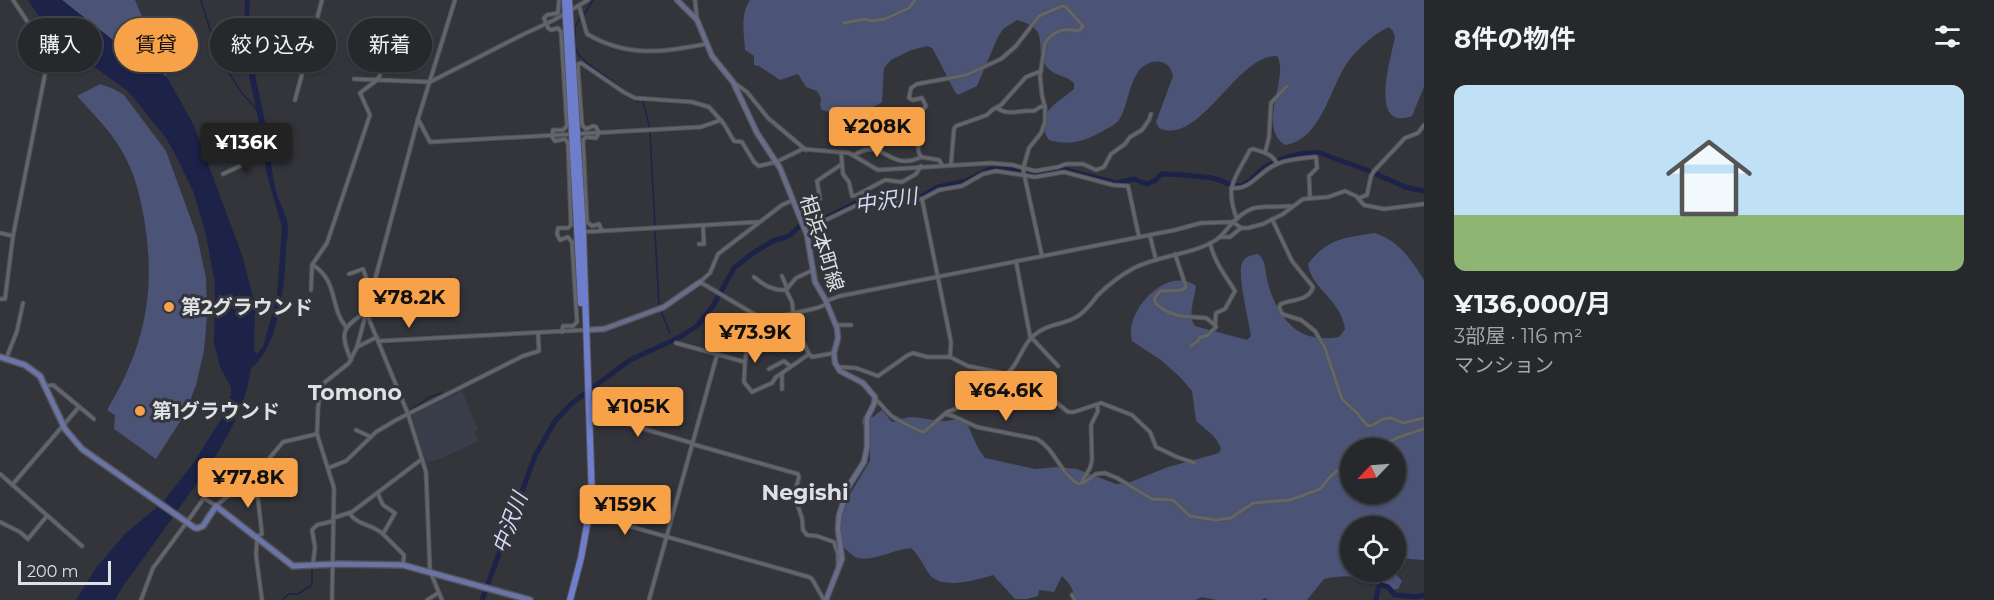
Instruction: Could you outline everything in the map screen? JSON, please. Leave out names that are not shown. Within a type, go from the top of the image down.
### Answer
[{"type":"highway","points":[[567,0],[583,232],[592,498],[570,600]]},
{"type":"highway","points":[[567,13],[576,69],[575,134],[580,291],[585,330]]},
{"type":"main road","name":"相浜本町線","points":[[676,0],[697,20],[712,56],[733,82],[757,133],[776,162],[793,200],[809,242],[815,282],[836,325],[838,338],[834,362],[837,367]]},
{"type":"main road","points":[[585,330],[604,329],[664,307],[700,282]]},
{"type":"main road","points":[[3,358],[33,369],[40,376],[63,426],[74,442],[90,456],[196,528],[202,527],[216,506],[290,565],[299,567],[333,564],[404,565],[530,600]]},
{"type":"main road","points":[[825,600],[840,567],[842,556],[838,528],[839,516],[848,487],[864,462],[867,447],[867,418],[875,399],[871,390],[863,383],[840,371],[837,367]]},
{"type":"street","points":[[0,299],[4,299],[13,236],[49,54],[13,0]]},
{"type":"street","points":[[295,100],[322,0]]},
{"type":"street","points":[[332,600],[334,488],[317,434],[322,386],[351,360],[357,347],[418,119],[455,0]]},
{"type":"street","points":[[559,0],[559,11],[545,17],[549,29],[557,28],[561,32],[567,126],[563,130],[553,130],[552,135],[555,141],[563,138],[566,140],[571,225],[568,228],[558,228],[557,237],[560,240],[569,238],[572,242],[577,322],[573,326],[563,326],[562,332]]},
{"type":"street","points":[[354,79],[430,82],[546,24],[588,0]]},
{"type":"street","points":[[695,0],[697,20]]},
{"type":"street","points":[[844,23],[865,19],[872,21],[885,19],[909,8],[915,0]]},
{"type":"street","points":[[579,6],[587,34],[620,48],[639,52],[663,51],[706,44]]},
{"type":"street","points":[[921,157],[917,147],[921,130],[918,116],[926,104],[922,98],[913,100],[909,98],[912,87],[966,75],[1001,59],[1016,46],[1038,17],[1066,6],[1082,23],[1083,28],[1079,31],[1069,29],[1058,31],[1048,38],[1044,47],[1041,71],[1045,106],[1044,126],[1029,148],[1024,173],[1042,256]]},
{"type":"street","points":[[602,231],[599,224],[590,226],[587,222],[583,142],[586,137],[596,138],[598,133],[596,127],[586,129],[582,125],[576,69],[579,63],[583,63],[635,98],[675,100],[705,105],[721,120],[734,141],[742,142],[759,166],[776,162],[803,149],[854,155],[880,170],[994,163],[1013,165],[1024,173],[1066,164],[1083,164],[1096,170],[1104,167],[1111,154],[1125,144],[1130,137],[1142,130],[1151,114]]},
{"type":"street","points":[[951,165],[954,129],[959,124],[983,118],[997,108],[1026,77],[1041,71]]},
{"type":"street","points":[[311,290],[312,265],[327,243],[370,115],[360,93],[377,80],[381,72]]},
{"type":"street","points":[[733,82],[747,92],[768,118],[806,150]]},
{"type":"street","points":[[1265,153],[1272,101],[1287,86]]},
{"type":"street","points":[[997,108],[1002,112],[1012,113],[1034,111],[1045,106]]},
{"type":"street","points":[[418,119],[430,142],[701,127],[721,120]]},
{"type":"street","points":[[1359,198],[1367,195],[1373,173],[1405,138],[1418,133],[1424,125]]},
{"type":"street","points":[[854,155],[876,149],[896,160],[908,161],[921,157],[939,160],[942,165]]},
{"type":"street","points":[[1237,219],[1230,201],[1232,186],[1250,150],[1265,153],[1276,162]]},
{"type":"street","points":[[841,152],[843,174],[849,182],[852,196],[885,180],[902,182],[916,174],[921,166]]},
{"type":"street","points":[[223,174],[261,156]]},
{"type":"street","points":[[1232,186],[1241,189],[1246,187],[1276,162],[1316,157],[1317,168],[1310,176],[1308,186],[1310,198]]},
{"type":"street","points":[[796,207],[804,202],[820,199],[817,181],[842,164]]},
{"type":"street","points":[[880,170],[885,180]]},
{"type":"street","points":[[803,224],[826,220],[855,207],[922,199],[939,190],[962,186],[992,171],[1024,173],[1035,177],[1064,172],[1113,185],[1127,184],[1130,188],[1139,237]]},
{"type":"street","points":[[1220,237],[1230,237],[1241,228],[1257,226],[1286,212],[1303,199],[1328,197],[1346,191],[1359,198],[1364,205],[1385,209],[1424,204]]},
{"type":"street","points":[[922,199],[951,342],[950,357]]},
{"type":"street","points":[[764,320],[700,282],[710,273],[718,254],[793,200]]},
{"type":"street","points":[[875,399],[893,417],[921,432],[925,431],[950,410],[998,394],[1006,387],[1008,375],[1023,348],[1032,338],[1047,327],[1074,318],[1088,309],[1102,292],[1127,272],[1210,243],[1220,237],[1233,222],[1254,206],[1292,206]]},
{"type":"street","points":[[1272,219],[1292,261],[1313,287],[1309,295],[1281,304],[1280,311],[1285,316],[1300,320],[1315,331],[1325,348],[1342,399],[1370,427],[1383,419],[1390,418],[1403,423],[1424,418]]},
{"type":"street","points":[[583,232],[760,222]]},
{"type":"street","points":[[809,354],[800,362],[790,366],[772,383],[752,392],[744,382],[750,329],[764,320],[793,314],[840,296],[1201,223],[1233,222],[1241,228]]},
{"type":"street","points":[[699,244],[704,244],[703,226]]},
{"type":"street","points":[[0,233],[13,236]]},
{"type":"street","points":[[1150,235],[1156,260]]},
{"type":"street","points":[[1191,346],[1199,338],[1208,335],[1215,325],[1216,313],[1225,309],[1235,291],[1218,264],[1210,243]]},
{"type":"street","points":[[1175,254],[1186,287],[1182,290],[1160,291],[1154,297],[1155,302],[1160,308],[1173,314],[1206,318],[1215,325]]},
{"type":"street","points":[[1016,261],[1032,338],[1058,366]]},
{"type":"street","points":[[312,265],[325,275],[330,283],[339,314],[346,327],[344,342],[351,360]]},
{"type":"street","points":[[349,274],[363,269],[367,280],[374,283]]},
{"type":"street","points":[[787,289],[796,278],[813,270]]},
{"type":"street","points":[[782,276],[792,302],[795,325],[809,354],[814,357],[834,354]]},
{"type":"street","points":[[754,277],[766,286],[787,289]]},
{"type":"street","points":[[3,358],[17,331],[23,303]]},
{"type":"street","points":[[346,327],[366,312]]},
{"type":"street","points":[[366,312],[408,414],[427,477],[430,571],[442,600]]},
{"type":"street","points":[[836,325],[851,325]]},
{"type":"street","points":[[379,341],[585,330]]},
{"type":"street","points":[[328,468],[346,461],[379,430],[523,356],[539,351],[538,333]]},
{"type":"street","points":[[357,347],[377,336]]},
{"type":"street","points":[[676,343],[745,362]]},
{"type":"street","points":[[837,367],[856,368],[878,376],[910,353],[930,357],[950,357],[968,366],[1008,375],[1046,394],[1068,412],[1104,404],[1135,416],[1150,432],[1156,447],[1196,463]]},
{"type":"street","points":[[649,600],[717,354]]},
{"type":"street","points":[[769,369],[784,362],[790,366]]},
{"type":"street","points":[[782,373],[782,389]]},
{"type":"street","points":[[46,386],[52,385],[94,419]]},
{"type":"street","points":[[1080,484],[1092,463],[1092,424],[1098,411],[1097,405]]},
{"type":"street","points":[[12,485],[79,407]]},
{"type":"street","points":[[590,413],[798,474],[794,495],[802,518],[803,532],[834,542],[840,567]]},
{"type":"street","points":[[943,414],[977,427],[1037,439],[1043,443],[1069,477],[1080,484]]},
{"type":"street","points":[[1397,438],[1424,429]]},
{"type":"street","points":[[356,430],[371,438]]},
{"type":"street","points":[[141,600],[153,568],[204,498],[216,506],[272,457],[283,442],[317,434]]},
{"type":"street","points":[[313,566],[315,547],[312,530],[317,525],[350,514],[422,459]]},
{"type":"street","points":[[1080,484],[1096,474],[1110,475],[1152,499],[1173,500],[1190,516],[1216,520],[1231,518],[1252,502],[1290,500],[1320,489],[1340,469]]},
{"type":"street","points":[[0,474],[82,546]]},
{"type":"street","points":[[248,479],[259,502],[262,534],[256,538],[256,555],[262,600]]},
{"type":"street","points":[[378,494],[383,505],[395,513],[382,534]]},
{"type":"street","points":[[350,514],[359,523],[378,530],[404,555],[404,565]]},
{"type":"street","points":[[590,515],[809,577],[825,600]]},
{"type":"street","points":[[0,522],[20,532],[27,539],[47,516]]},
{"type":"street","points":[[427,600],[439,593]]},
{"type":"street","points":[[1072,596],[1075,600]]},
{"type":"shaded area","points":[[28,0],[62,0],[85,18],[40,18]]},
{"type":"shaded area","points":[[62,0],[135,0],[142,18],[114,18],[114,41],[102,32],[102,18],[85,18]]},
{"type":"shaded area","points":[[245,0],[250,0],[249,18],[245,18]]},
{"type":"shaded area","points":[[750,0],[1424,0],[1424,87],[1412,116],[1398,118],[1390,113],[1386,104],[1386,90],[1395,37],[1389,27],[1368,41],[1350,59],[1324,110],[1308,133],[1298,141],[1285,145],[1277,137],[1273,126],[1280,76],[1277,56],[1262,60],[1247,70],[1204,113],[1189,125],[1174,130],[1159,128],[1156,122],[1173,76],[1168,65],[1153,62],[1142,67],[1138,72],[1122,114],[1116,123],[1084,140],[1057,142],[1049,140],[1044,131],[1045,117],[1054,105],[1074,89],[1074,83],[1049,69],[1041,55],[1039,35],[1029,24],[1017,20],[1003,29],[977,86],[958,95],[932,48],[927,46],[909,51],[891,60],[884,68],[882,102],[853,113],[838,113],[822,110],[821,98],[817,91],[806,87],[798,74],[780,80],[754,65],[754,56],[745,50],[744,17]]},
{"type":"shaded area","points":[[102,32],[114,41],[114,72],[160,72],[167,77],[194,126],[242,255],[255,305],[254,350],[257,354],[263,347],[277,296],[282,227],[266,171],[264,146],[248,72],[255,72],[275,187],[288,224],[284,278],[279,312],[269,345],[251,368],[241,406],[233,424],[203,475],[115,600],[76,600],[96,568],[124,535],[163,502],[192,465],[222,418],[231,395],[231,387],[220,367],[214,342],[215,283],[206,235],[194,193],[166,138],[128,91],[102,72]]},
{"type":"shaded area","points":[[100,84],[124,95],[166,151],[197,236],[206,278],[207,316],[204,351],[196,385],[185,414],[156,459],[114,429],[115,415],[107,410],[131,362],[139,339],[145,315],[149,266],[143,213],[130,167],[102,123],[77,96]]},
{"type":"shaded area","points":[[1375,233],[1383,236],[1398,246],[1424,280],[1424,560],[1406,559],[1406,516],[1340,516],[1340,577],[1324,579],[1307,600],[1268,600],[1265,598],[1262,600],[1216,600],[1202,597],[1195,600],[1074,600],[1071,587],[1062,576],[1054,592],[1039,590],[1038,596],[1015,599],[993,575],[960,582],[943,582],[935,580],[930,575],[911,548],[863,559],[853,555],[839,541],[844,504],[870,461],[870,429],[862,424],[863,417],[873,417],[882,410],[892,422],[913,417],[940,421],[963,418],[985,458],[1035,469],[1058,467],[1077,469],[1116,484],[1128,483],[1168,467],[1219,453],[1221,449],[1217,440],[1196,421],[1192,391],[1162,361],[1132,341],[1131,329],[1134,317],[1141,305],[1161,286],[1172,281],[1185,281],[1196,286],[1192,312],[1195,326],[1247,340],[1251,336],[1242,288],[1241,269],[1245,259],[1258,254],[1264,262],[1276,305],[1291,325],[1312,337],[1339,337],[1345,329],[1342,319],[1338,310],[1314,280],[1308,264],[1315,255],[1330,244],[1345,238]]},
{"type":"shaded area","points":[[462,391],[478,429],[475,432],[478,441],[440,459],[426,462],[412,415]]},
{"type":"shaded area","points":[[1374,582],[1402,582],[1398,589],[1384,588]]},
{"type":"waterway","points":[[201,0],[211,33],[225,64],[240,91],[257,110]]},
{"type":"waterway","points":[[584,15],[593,0]]},
{"type":"waterway","points":[[580,18],[575,27],[575,47],[578,54],[620,87]]},
{"type":"waterway","points":[[624,95],[638,101]]},
{"type":"waterway","points":[[643,101],[650,129]]},
{"type":"waterway","points":[[650,132],[655,226]]},
{"type":"waterway","name":"中沢川","points":[[482,600],[535,456],[555,421],[571,404],[630,360],[680,337],[697,326],[713,306],[734,268],[773,241],[789,236],[801,225],[826,218],[856,203],[922,196],[938,187],[966,181],[990,169],[1013,169],[1035,175],[1062,169],[1116,183],[1134,179],[1147,184],[1156,180],[1161,174],[1180,175],[1212,178],[1239,186],[1247,183],[1265,167],[1278,161],[1299,154],[1320,153],[1405,187],[1424,191]]},
{"type":"waterway","points":[[655,230],[659,305]]},
{"type":"waterway","points":[[661,311],[670,333]]},
{"type":"waterway","points":[[409,411],[430,397],[441,393]]},
{"type":"waterway","points":[[312,570],[312,582]]},
{"type":"waterway","points":[[282,600],[289,594],[298,594],[312,585]]},
{"type":"waterway","points":[[1376,600],[1378,588],[1381,585],[1388,587],[1395,595],[1416,597],[1424,595]]},
{"type":"place","name":"第2グラウンド","points":[[169,307]]},
{"type":"place","name":"第1グラウンド","points":[[140,411]]},
{"type":"district","name":"Tomono","points":[[355,392]]},
{"type":"district","name":"Negishi","points":[[805,492]]}]
